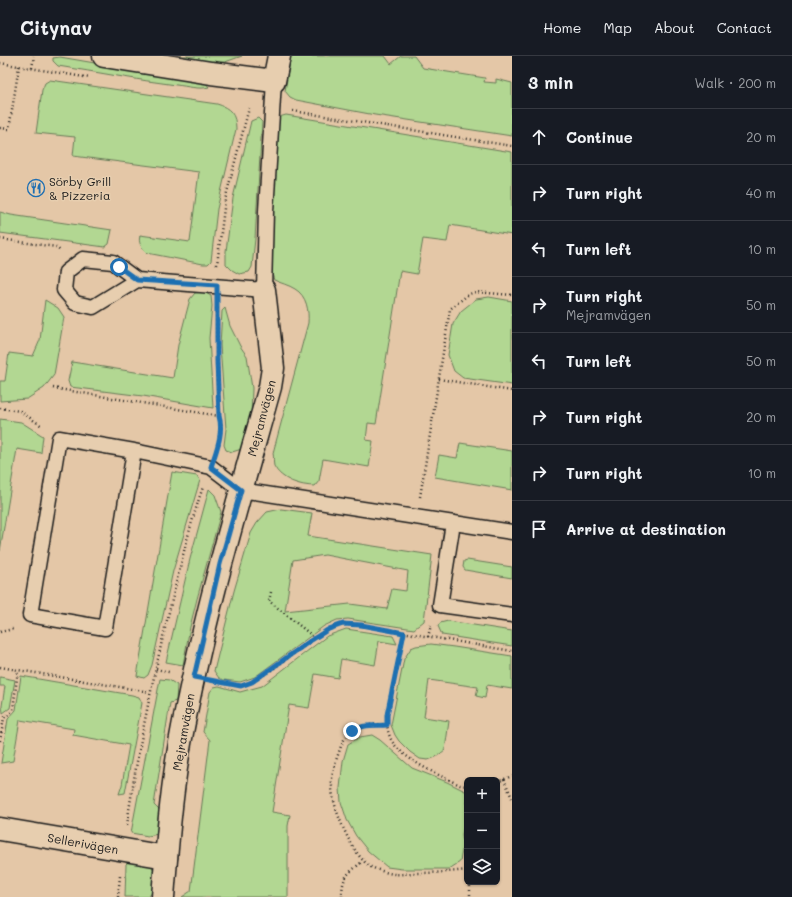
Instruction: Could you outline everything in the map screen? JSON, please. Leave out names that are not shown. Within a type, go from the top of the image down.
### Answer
[{"type":"street","points":[[104,56],[211,73],[264,79],[279,56]]},
{"type":"street","name":"Mejramvägen","points":[[164,897],[168,826],[180,744],[220,564],[270,388],[273,368],[264,290]]},
{"type":"street","name":"Sellerivägen","points":[[0,829],[166,857]]},
{"type":"lane","points":[[137,280],[93,307],[75,303],[64,290],[66,272],[83,259],[113,262],[137,280],[217,285],[264,290],[266,211],[264,79]]},
{"type":"lane","points":[[134,451],[105,628],[30,615],[59,438],[134,451],[211,467],[241,490],[512,532]]},
{"type":"lane","points":[[453,523],[440,605],[512,616]]},
{"type":"path","points":[[32,68],[34,56]]},
{"type":"path","points":[[0,128],[9,129],[19,66]]},
{"type":"path","points":[[118,897],[121,861],[131,792],[150,692],[195,513],[218,445],[221,424],[219,416],[217,361],[217,285],[218,258],[225,200],[250,104],[264,79]]},
{"type":"path","points":[[0,239],[56,247],[75,265]]},
{"type":"path","points":[[417,518],[450,308],[469,294],[476,292],[512,295]]},
{"type":"path","points":[[439,379],[512,391]]},
{"type":"path","points":[[53,388],[219,416]]},
{"type":"path","points":[[0,408],[20,411],[59,438]]},
{"type":"path","points":[[271,592],[269,601],[315,638]]},
{"type":"path","points":[[156,669],[241,686],[252,682],[329,629],[343,624],[361,625],[512,651]]},
{"type":"path","points":[[404,633],[387,715],[387,725],[390,738],[403,753],[418,764],[464,786]]},
{"type":"path","points":[[0,667],[150,692]]},
{"type":"path","points":[[0,741],[4,718],[13,710],[18,670]]},
{"type":"path","points":[[387,725],[357,727],[346,736],[342,744],[334,767],[332,787],[334,804],[340,822],[363,861],[380,871],[394,874],[464,870]]},
{"type":"path","points":[[500,781],[512,776]]},
{"type":"path","points":[[504,779],[512,798]]},
{"type":"path","points":[[342,897],[342,888],[345,877],[363,861]]},
{"type":"path","points":[[470,885],[470,897]]},
{"type":"green space","points":[[149,56],[242,56],[225,62],[208,64]]},
{"type":"green space","points":[[291,56],[385,56],[391,64],[401,56],[414,56],[423,68],[485,78],[484,82],[496,83],[496,79],[512,83],[512,136],[375,115],[296,100],[290,97],[285,91]]},
{"type":"green space","points":[[60,57],[205,82],[209,87],[193,88],[58,66],[53,61],[53,58]]},
{"type":"green space","points":[[50,80],[217,104],[225,107],[231,112],[235,119],[236,129],[217,209],[211,261],[208,264],[147,253],[139,240],[140,235],[190,242],[199,172],[73,156],[75,137],[36,133],[42,90],[45,83]]},
{"type":"green space","points":[[286,115],[512,152],[512,235],[450,225],[447,242],[423,239],[417,274],[400,271],[376,424],[368,423],[366,440],[373,441],[369,467],[323,459],[319,481],[315,486],[303,485],[292,481],[281,475],[274,466],[273,453],[308,323],[305,300],[299,292],[293,288],[274,280],[271,271],[272,202],[277,120],[279,117]]},
{"type":"green space","points":[[258,118],[262,122],[252,267],[249,272],[239,274],[226,264],[226,251],[233,198],[251,121]]},
{"type":"green space","points":[[0,212],[11,215],[112,230],[109,244],[105,247],[0,233]]},
{"type":"green space","points":[[204,292],[211,296],[212,306],[209,338],[213,408],[143,396],[70,387],[68,381],[72,362],[173,378],[178,345],[190,299],[195,293]]},
{"type":"green space","points":[[489,297],[512,301],[512,385],[463,378],[454,371],[448,355],[453,324],[461,311],[476,299]]},
{"type":"green space","points":[[45,300],[58,308],[64,317],[54,375],[44,388],[27,399],[0,401],[0,381],[5,381],[9,353],[33,356],[40,340]]},
{"type":"green space","points":[[225,308],[230,326],[247,356],[252,388],[251,418],[242,449],[232,452],[226,450],[224,445],[226,429],[220,345],[222,311]]},
{"type":"green space","points":[[0,419],[21,422],[43,436],[41,453],[17,449],[0,551]]},
{"type":"green space","points":[[460,443],[512,451],[512,490],[435,477],[439,455],[457,458]]},
{"type":"green space","points":[[172,472],[197,476],[200,480],[173,571],[152,665],[148,675],[144,678],[137,676]]},
{"type":"green space","points":[[209,489],[215,495],[221,512],[190,627],[183,665],[166,662],[190,559]]},
{"type":"green space","points":[[281,509],[312,513],[308,536],[432,555],[424,621],[414,629],[348,619],[337,620],[324,626],[255,677],[240,682],[223,680],[219,678],[214,671],[234,591],[251,533],[257,523],[267,512]],"holes":[[[325,555],[408,571],[406,591],[392,589],[387,609],[350,604],[285,611],[293,560]]]},
{"type":"green space","points":[[467,560],[512,567],[512,578],[465,570],[463,567],[464,561]]},
{"type":"green space","points":[[448,621],[512,631],[512,646],[442,635],[438,626],[440,623]]},
{"type":"green space","points":[[346,629],[393,636],[397,644],[379,641],[375,665],[341,659],[338,678],[315,674],[309,708],[289,705],[272,812],[290,815],[288,826],[288,897],[182,897],[191,891],[210,740],[203,732],[210,692],[214,687],[219,686],[240,692],[262,686],[327,636]]},
{"type":"green space","points":[[431,644],[512,656],[512,689],[487,685],[485,698],[476,696],[478,687],[429,680],[424,717],[449,721],[445,750],[436,757],[428,760],[420,759],[410,752],[399,741],[391,725],[404,659],[411,648]]},
{"type":"green space","points":[[21,676],[139,697],[142,703],[125,793],[119,794],[129,745],[73,735],[74,729],[20,720],[13,761],[1,763],[8,719],[16,710]]},
{"type":"green space","points":[[0,677],[15,680],[10,708],[3,713],[2,706],[5,686],[0,686]]},
{"type":"green space","points":[[160,679],[169,680],[177,685],[176,701],[170,703],[154,805],[162,813],[158,834],[148,836],[131,833]]},
{"type":"green space","points":[[372,735],[380,740],[412,768],[464,790],[464,826],[462,834],[463,845],[460,862],[449,869],[402,869],[387,867],[368,851],[356,836],[347,820],[341,802],[340,788],[343,761],[348,744],[360,737]]},
{"type":"green space","points":[[130,860],[143,862],[151,866],[153,869],[157,887],[148,897],[125,897],[126,864]]},
{"type":"place","name":"Sörby Grill & Pizzeria","points":[[36,188]]},
{"type":"route","points":[[119,267],[137,280],[217,285],[217,361],[219,416],[221,424],[218,445],[211,467],[241,490],[220,564],[194,677],[241,686],[252,682],[274,668],[310,641],[329,629],[343,624],[361,625],[404,633],[387,715],[387,725],[357,727],[352,731]]}]
